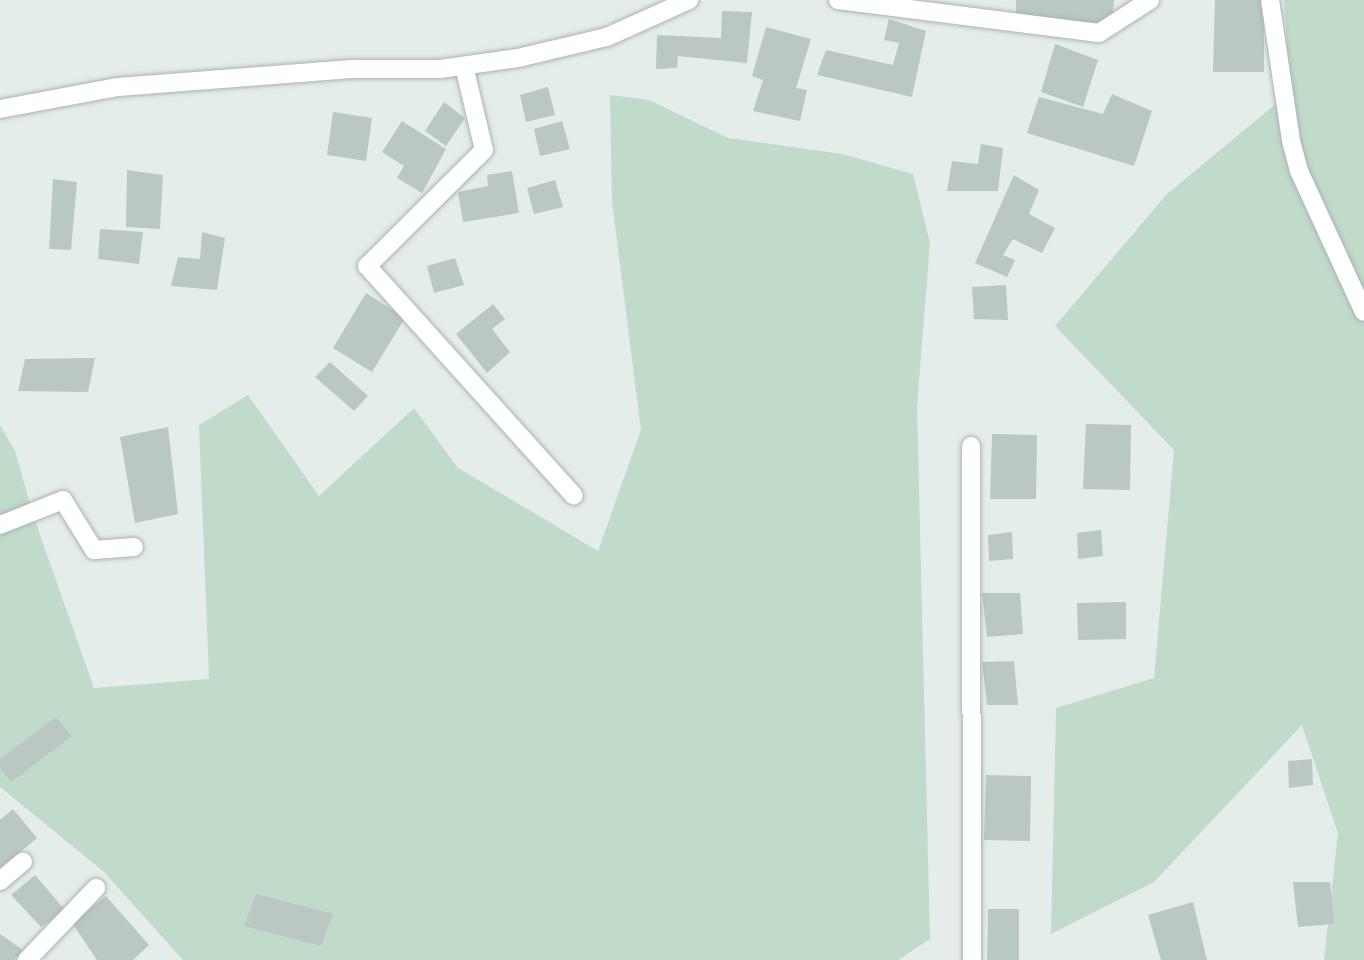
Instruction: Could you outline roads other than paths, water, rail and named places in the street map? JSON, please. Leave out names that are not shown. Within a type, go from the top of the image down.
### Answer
[{"type":"street","points":[[0,109],[118,87],[351,69],[440,69],[518,58],[607,37],[656,7],[689,0]]},
{"type":"street","points":[[838,0],[1099,33],[1149,0]]},
{"type":"street","points":[[1270,0],[1291,141],[1299,171],[1316,214],[1364,312]]},
{"type":"street","points":[[464,66],[484,150],[367,266],[574,496]]},
{"type":"street","points":[[971,446],[972,960]]},
{"type":"street","points":[[0,525],[63,500],[94,550],[134,547]]},
{"type":"street","points":[[0,881],[23,862]]},
{"type":"street","points":[[27,960],[96,888]]}]
